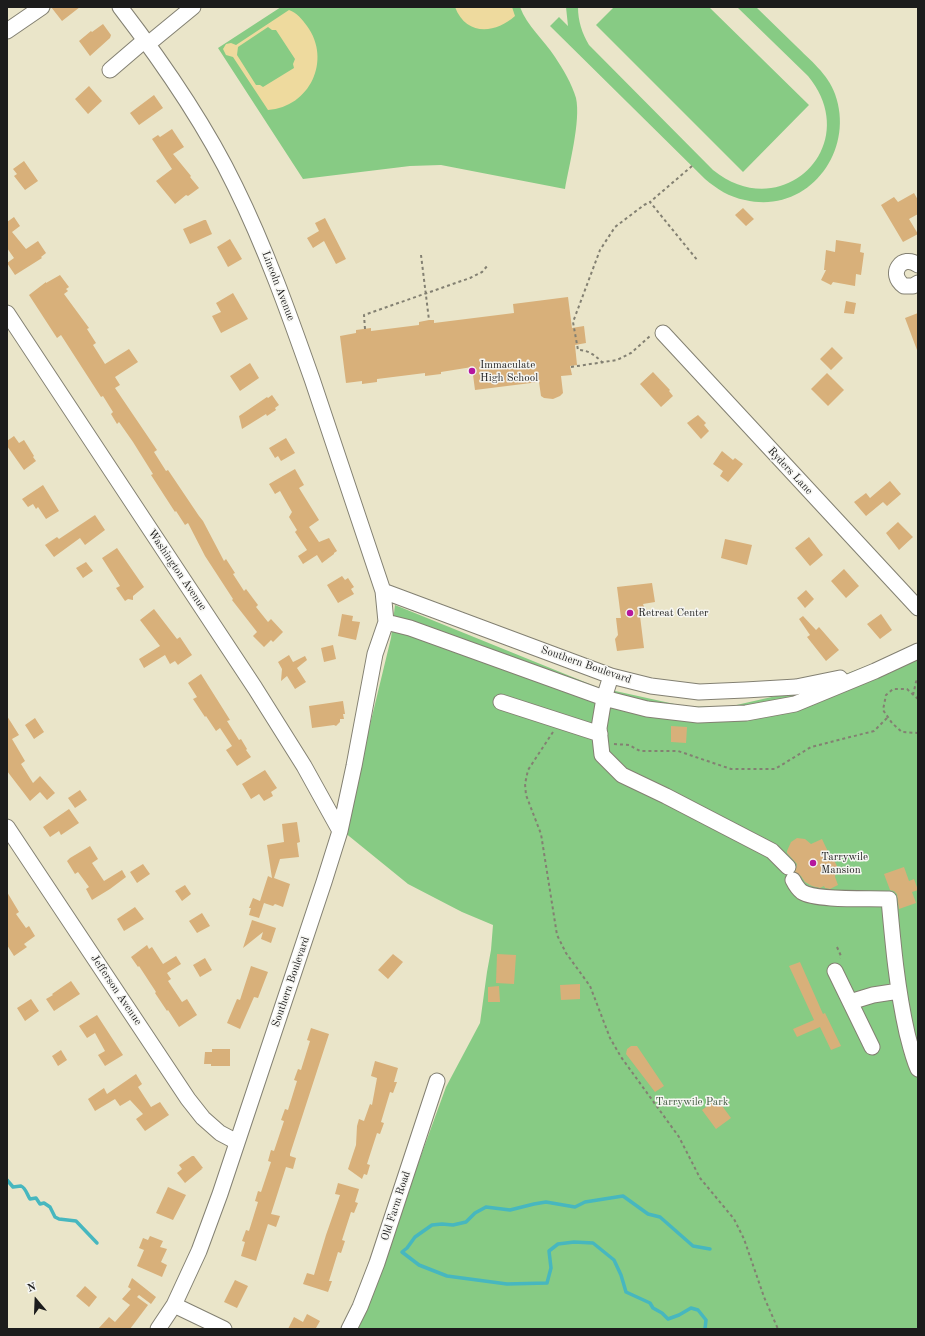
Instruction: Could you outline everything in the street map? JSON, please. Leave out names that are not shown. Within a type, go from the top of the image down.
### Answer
[{"type":"street","points":[[7,31],[42,7]]},
{"type":"street","name":"Lincoln Avenue","points":[[120,7],[180,91],[208,137],[235,186],[265,252],[297,335],[383,591]]},
{"type":"street","points":[[110,70],[193,7]]},
{"type":"street","points":[[918,265],[912,261],[904,262],[900,265],[896,272],[898,280],[904,286],[912,286],[918,283]]},
{"type":"street","name":"Washington Avenue","points":[[7,313],[259,695],[304,766],[340,831]]},
{"type":"street","name":"Ryders Lane","points":[[658,333],[918,608]]},
{"type":"street","name":"Southern Boulevard","points":[[158,1329],[174,1305],[200,1251],[340,831],[375,654],[386,622],[383,591],[611,676],[651,686],[699,692],[796,687],[875,671]]},
{"type":"street","name":"Southern Boulevard","points":[[386,622],[410,628],[604,698],[647,709],[698,715],[746,713],[795,704],[875,671],[918,651]]},
{"type":"street","points":[[611,676],[604,698],[599,728],[600,739],[602,755],[622,775],[772,851],[790,873],[795,885],[802,892],[816,897],[889,899],[899,991],[914,1061],[918,1069]]},
{"type":"street","points":[[500,702],[560,721],[600,739]]},
{"type":"street","name":"Jefferson Avenue","points":[[7,827],[188,1099],[203,1118],[220,1134],[237,1142]]},
{"type":"street","points":[[835,970],[872,1047]]},
{"type":"street","points":[[850,1002],[873,995],[899,991]]},
{"type":"street","name":"Old Farm Road","points":[[350,1329],[377,1263],[437,1081]]},
{"type":"street","points":[[174,1305],[224,1329]]},
{"type":"path","points":[[603,363],[594,355],[584,350],[578,350],[573,322],[600,250],[615,226],[650,202],[692,166]]},
{"type":"path","points":[[650,202],[698,260]]},
{"type":"path","points":[[421,255],[429,320]]},
{"type":"path","points":[[365,329],[364,315],[470,278],[482,272],[488,265]]},
{"type":"path","points":[[571,367],[617,360],[631,353],[658,333]]},
{"type":"path","points":[[913,695],[918,678]]},
{"type":"path","points":[[918,699],[907,690],[893,689],[886,696],[884,710],[892,723],[902,732],[918,733]]},
{"type":"path","points":[[600,739],[629,745],[640,751],[678,751],[732,769],[775,769],[811,747],[874,731],[888,717]]},
{"type":"path","points":[[560,721],[528,770],[525,784],[526,795],[541,834],[557,935],[566,953],[590,986],[610,1038],[621,1057],[680,1137],[700,1178],[734,1219],[744,1239],[764,1297],[778,1329]]},
{"type":"path","points":[[837,946],[841,956]]},
{"type":"green space","points":[[281,7],[520,7],[536,33],[561,66],[570,82],[576,98],[576,131],[565,189],[441,165],[410,166],[303,179],[218,48]]},
{"type":"green space","points":[[566,7],[578,7],[581,27],[589,45],[713,170],[739,185],[765,189],[788,183],[808,170],[821,151],[827,128],[823,102],[808,76],[737,7],[756,7],[818,68],[832,87],[840,116],[839,137],[832,157],[821,174],[806,188],[788,198],[768,202],[745,200],[724,192],[705,179],[550,26],[559,17],[568,26]]},
{"type":"green space","points":[[614,7],[709,7],[809,105],[743,172],[596,25]]},
{"type":"green space","name":"Tarrywile Park","points":[[395,605],[597,687],[688,707],[732,706],[807,689],[918,646],[918,1329],[343,1329],[381,1256],[411,1183],[446,1087],[480,1023],[491,950],[493,925],[462,912],[408,884],[344,832],[391,638]]},
{"type":"sand","points":[[455,7],[512,7],[515,16],[499,26],[490,29],[482,29],[466,23]]},
{"type":"sand","points":[[289,10],[292,11],[307,26],[314,39],[317,53],[317,67],[313,80],[305,91],[295,100],[283,107],[268,110],[233,57],[226,55],[223,49],[226,44],[231,43],[236,45]],"holes":[[[268,27],[272,30],[276,30],[295,59],[293,64],[294,68],[263,87],[256,85],[237,55],[238,47]]]},
{"type":"building","points":[[51,7],[80,7],[62,21]]},
{"type":"building","points":[[103,24],[111,35],[110,38],[90,56],[79,41],[91,31],[92,32]]},
{"type":"building","points":[[89,86],[102,101],[88,114],[75,99]]},
{"type":"building","points":[[154,95],[163,108],[139,125],[130,113]]},
{"type":"building","points":[[172,129],[184,147],[173,154],[199,188],[188,196],[186,195],[175,204],[156,181],[172,169],[152,139],[158,135],[160,137]]},
{"type":"building","points":[[24,161],[38,181],[25,190],[14,176],[17,174],[13,169]]},
{"type":"building","points":[[914,193],[918,200],[918,214],[909,219],[918,234],[903,242],[881,205],[894,197],[898,202]]},
{"type":"building","points":[[743,208],[754,219],[746,226],[735,215]]},
{"type":"building","points":[[14,217],[20,226],[12,232],[26,249],[38,241],[46,253],[41,257],[42,258],[15,275],[7,263],[14,258],[7,248],[7,222]]},
{"type":"building","points":[[325,218],[346,259],[336,264],[324,241],[313,248],[307,238],[319,231],[315,223]]},
{"type":"building","points":[[206,220],[212,234],[190,244],[183,229]]},
{"type":"building","points":[[230,239],[242,259],[228,267],[217,247]]},
{"type":"building","points":[[836,240],[861,244],[860,252],[864,253],[861,275],[856,274],[855,286],[833,282],[831,285],[821,280],[826,270],[824,270],[826,250],[835,252]]},
{"type":"building","points":[[60,275],[69,287],[66,289],[68,291],[64,294],[89,328],[87,329],[96,343],[93,345],[105,364],[129,349],[138,362],[115,377],[120,385],[115,388],[157,450],[154,452],[166,471],[168,470],[203,521],[224,561],[226,559],[235,573],[233,574],[244,591],[246,589],[258,605],[256,607],[268,622],[271,619],[283,632],[273,642],[271,640],[264,647],[253,636],[257,632],[232,600],[233,599],[205,556],[188,523],[185,525],[176,511],[175,512],[151,475],[153,474],[133,442],[119,422],[117,424],[111,414],[113,412],[103,396],[101,397],[61,335],[57,338],[29,295],[46,282]]},
{"type":"building","points":[[233,293],[248,319],[221,333],[212,316],[221,312],[216,303]]},
{"type":"building","name":"Immaculate High School","points":[[568,297],[572,328],[584,326],[586,343],[575,345],[577,365],[570,366],[572,375],[561,376],[563,393],[553,399],[544,398],[541,396],[539,382],[475,390],[472,367],[441,372],[441,374],[425,376],[425,373],[377,379],[377,382],[362,384],[362,381],[346,383],[340,336],[356,333],[356,330],[371,328],[371,331],[419,325],[419,322],[429,320],[434,320],[434,323],[514,313],[513,304]]},
{"type":"building","points":[[846,301],[856,303],[854,314],[844,313]]},
{"type":"building","points":[[918,313],[918,350],[917,350],[905,318]]},
{"type":"building","points":[[832,347],[843,358],[831,370],[820,359]]},
{"type":"building","points":[[250,363],[259,378],[240,391],[230,376]]},
{"type":"building","points":[[653,372],[670,390],[669,391],[673,396],[661,407],[640,384]]},
{"type":"building","points":[[827,373],[844,390],[828,406],[811,389]]},
{"type":"building","points":[[272,395],[279,405],[275,408],[276,410],[267,416],[266,414],[242,429],[239,416]]},
{"type":"building","points":[[698,415],[706,423],[704,425],[709,431],[701,439],[687,423]]},
{"type":"building","points":[[14,436],[19,443],[24,440],[36,461],[24,470],[7,446],[7,441]]},
{"type":"building","points":[[286,438],[295,453],[281,461],[278,456],[275,458],[269,448]]},
{"type":"building","points":[[722,451],[733,460],[735,458],[743,464],[728,482],[720,476],[723,471],[713,464]]},
{"type":"building","points":[[295,469],[304,485],[299,488],[319,520],[309,527],[319,542],[329,538],[337,551],[322,563],[317,555],[303,564],[298,556],[307,550],[295,532],[297,530],[289,517],[292,512],[280,491],[275,494],[269,484]]},
{"type":"building","points":[[890,481],[901,494],[887,506],[883,502],[866,516],[854,502],[866,493],[870,498]]},
{"type":"building","points":[[43,485],[59,511],[46,519],[38,507],[36,509],[33,504],[28,507],[22,499]]},
{"type":"building","points":[[95,515],[105,530],[85,545],[80,538],[54,557],[45,545],[57,537],[59,539]]},
{"type":"building","points":[[898,522],[913,537],[899,550],[886,533]]},
{"type":"building","points":[[809,537],[823,555],[810,566],[795,548]]},
{"type":"building","points":[[725,539],[752,545],[747,565],[721,558]]},
{"type":"building","points":[[117,548],[144,587],[133,596],[133,600],[128,599],[125,601],[116,588],[120,586],[102,558]]},
{"type":"building","points":[[86,562],[93,571],[83,578],[76,568]]},
{"type":"building","points":[[844,569],[859,586],[846,598],[831,581]]},
{"type":"building","points":[[342,576],[345,580],[348,578],[354,587],[351,589],[354,594],[338,603],[327,585]]},
{"type":"building","name":"Retreat Center","points":[[652,583],[655,602],[643,604],[644,607],[639,608],[644,648],[617,651],[615,639],[618,635],[616,618],[621,618],[617,587]]},
{"type":"building","points":[[806,590],[814,599],[805,608],[797,598]]},
{"type":"building","points":[[154,609],[177,639],[180,637],[192,655],[178,665],[175,661],[170,664],[165,655],[144,668],[139,659],[160,646],[140,620]]},
{"type":"building","points":[[342,614],[353,616],[352,621],[360,622],[356,640],[338,636]]},
{"type":"building","points":[[881,614],[892,630],[880,639],[867,624]]},
{"type":"building","points":[[803,616],[816,630],[819,627],[839,650],[826,661],[807,637],[810,635],[799,619]]},
{"type":"building","points":[[333,645],[336,659],[324,662],[321,648]]},
{"type":"building","points":[[289,655],[293,662],[305,656],[307,660],[297,668],[306,682],[295,689],[287,676],[281,681],[282,669],[278,662]]},
{"type":"building","points":[[201,674],[230,720],[227,721],[239,740],[241,739],[251,757],[237,766],[226,750],[232,746],[220,728],[216,731],[193,699],[197,697],[188,683]]},
{"type":"building","points":[[343,701],[345,714],[343,714],[344,719],[340,719],[340,722],[336,726],[312,728],[309,706]]},
{"type":"building","points":[[7,716],[19,735],[12,739],[25,761],[21,764],[33,783],[40,776],[55,793],[47,800],[40,792],[30,801],[7,771]]},
{"type":"building","points":[[35,718],[44,732],[34,739],[25,725]]},
{"type":"building","points":[[671,726],[687,727],[686,743],[671,742]]},
{"type":"building","points":[[265,770],[277,788],[271,792],[273,796],[264,801],[259,794],[251,799],[242,784]]},
{"type":"building","points":[[80,790],[87,800],[75,808],[68,798]]},
{"type":"building","points":[[69,809],[79,823],[61,835],[59,831],[50,837],[43,827]]},
{"type":"building","points":[[297,822],[300,842],[297,843],[299,857],[280,859],[274,878],[290,884],[283,907],[275,904],[273,906],[264,903],[259,918],[249,915],[251,908],[249,908],[253,898],[260,901],[268,876],[272,878],[267,845],[284,842],[282,824]]},
{"type":"building","name":"Tarrywile Mansion","points":[[797,838],[805,839],[811,844],[822,839],[831,858],[837,866],[835,877],[838,885],[830,889],[825,888],[824,886],[820,888],[812,886],[805,882],[801,876],[795,872],[797,864],[787,853],[787,851],[791,842]]},
{"type":"building","points":[[90,846],[98,859],[92,863],[104,881],[122,870],[126,877],[92,900],[86,889],[89,887],[78,872],[75,874],[67,861]]},
{"type":"building","points":[[143,864],[150,874],[137,883],[130,872]]},
{"type":"building","points":[[904,867],[909,881],[914,879],[918,890],[912,892],[916,903],[899,909],[897,894],[890,890],[884,874]]},
{"type":"building","points":[[185,885],[191,894],[182,901],[175,891]]},
{"type":"building","points":[[7,892],[19,912],[16,914],[26,928],[29,926],[35,936],[24,944],[27,947],[14,956],[7,945]]},
{"type":"building","points":[[135,907],[144,919],[124,931],[117,919]]},
{"type":"building","points":[[202,913],[210,926],[197,933],[189,921]]},
{"type":"building","points":[[252,920],[276,928],[271,943],[261,939],[263,932],[243,948]]},
{"type":"building","points":[[147,945],[149,949],[152,947],[163,964],[176,956],[181,964],[167,973],[171,979],[168,981],[182,1002],[187,999],[197,1015],[179,1027],[155,993],[156,992],[139,966],[138,967],[131,957]]},
{"type":"building","points":[[393,954],[403,962],[388,979],[378,970]]},
{"type":"building","points":[[497,954],[516,955],[514,984],[496,983]]},
{"type":"building","points":[[205,958],[212,970],[200,977],[193,965]]},
{"type":"building","points":[[800,962],[823,1014],[825,1013],[841,1046],[831,1050],[820,1027],[797,1037],[793,1029],[814,1020],[789,966]]},
{"type":"building","points":[[251,966],[268,972],[258,998],[254,997],[240,1029],[227,1023],[237,999],[240,1000]]},
{"type":"building","points":[[71,981],[80,994],[54,1011],[46,999]]},
{"type":"building","points":[[580,984],[580,999],[561,1000],[560,985]]},
{"type":"building","points":[[499,986],[500,1002],[488,1002],[488,987]]},
{"type":"building","points":[[31,999],[39,1011],[25,1021],[17,1008]]},
{"type":"building","points":[[97,1015],[123,1055],[105,1066],[98,1055],[105,1051],[95,1033],[87,1038],[79,1026]]},
{"type":"building","points":[[311,1028],[329,1034],[290,1154],[290,1156],[296,1158],[293,1169],[286,1167],[271,1214],[280,1216],[276,1227],[268,1224],[256,1261],[241,1256],[245,1242],[242,1241],[246,1230],[249,1231],[258,1202],[255,1201],[258,1191],[261,1192],[271,1162],[268,1161],[271,1150],[274,1151],[284,1121],[281,1120],[285,1109],[288,1110],[297,1081],[294,1080],[298,1069],[301,1070],[310,1041],[307,1040]]},
{"type":"building","points":[[631,1046],[637,1046],[664,1086],[655,1092],[626,1054],[627,1049]]},
{"type":"building","points":[[212,1049],[230,1049],[230,1066],[211,1066],[211,1064],[204,1064],[205,1052],[212,1052]]},
{"type":"building","points":[[61,1050],[67,1060],[58,1066],[52,1056]]},
{"type":"building","points":[[375,1061],[398,1068],[394,1082],[397,1082],[393,1093],[390,1092],[381,1122],[384,1123],[380,1134],[377,1133],[367,1164],[370,1165],[367,1175],[364,1174],[362,1179],[348,1169],[356,1145],[359,1119],[364,1121],[370,1104],[372,1105],[377,1078],[371,1076]]},
{"type":"building","points":[[136,1074],[142,1084],[138,1087],[151,1107],[160,1102],[169,1115],[145,1131],[136,1119],[143,1114],[130,1100],[120,1106],[115,1099],[95,1111],[88,1099],[104,1088],[107,1094]]},
{"type":"building","points":[[717,1099],[731,1118],[716,1129],[702,1110]]},
{"type":"building","points":[[194,1156],[203,1168],[185,1183],[177,1173],[182,1169],[179,1165]]},
{"type":"building","points":[[338,1183],[359,1189],[355,1202],[358,1203],[354,1213],[351,1212],[342,1240],[345,1241],[341,1253],[338,1252],[329,1281],[332,1281],[328,1292],[303,1284],[307,1273],[314,1275],[340,1195],[335,1194]]},
{"type":"building","points":[[168,1187],[186,1195],[173,1220],[156,1213]]},
{"type":"building","points":[[150,1236],[163,1241],[160,1247],[167,1249],[161,1262],[167,1265],[162,1277],[137,1266],[144,1250],[139,1248],[143,1238],[148,1240]]},
{"type":"building","points":[[132,1278],[156,1297],[151,1304],[139,1295],[137,1297],[148,1305],[130,1329],[98,1329],[109,1317],[115,1322],[130,1305],[122,1299],[131,1289],[128,1287]]},
{"type":"building","points":[[235,1280],[248,1286],[237,1308],[224,1302]]},
{"type":"building","points":[[85,1286],[97,1297],[89,1307],[76,1296]]},
{"type":"building","points":[[307,1314],[320,1321],[316,1328],[317,1329],[288,1329],[294,1317],[303,1322]]},
{"type":"waterway","points":[[7,1180],[13,1187],[23,1187],[30,1199],[36,1198],[40,1204],[44,1203],[50,1207],[55,1217],[59,1219],[76,1221],[97,1243]]},
{"type":"waterway","points":[[705,1329],[706,1320],[698,1310],[691,1308],[668,1319],[662,1313],[653,1308],[650,1303],[626,1292],[621,1275],[614,1260],[593,1243],[574,1242],[558,1244],[549,1251],[551,1268],[547,1283],[507,1284],[447,1276],[419,1265],[402,1252],[415,1237],[432,1225],[453,1225],[466,1222],[475,1213],[486,1207],[510,1210],[546,1202],[575,1207],[585,1202],[623,1196],[648,1214],[660,1217],[693,1246],[710,1249]]},
{"type":"place","name":"Immaculate High School","points":[[472,371]]},
{"type":"place","name":"Retreat Center","points":[[630,613]]},
{"type":"place","name":"Tarrywile Mansion","points":[[813,863]]}]
